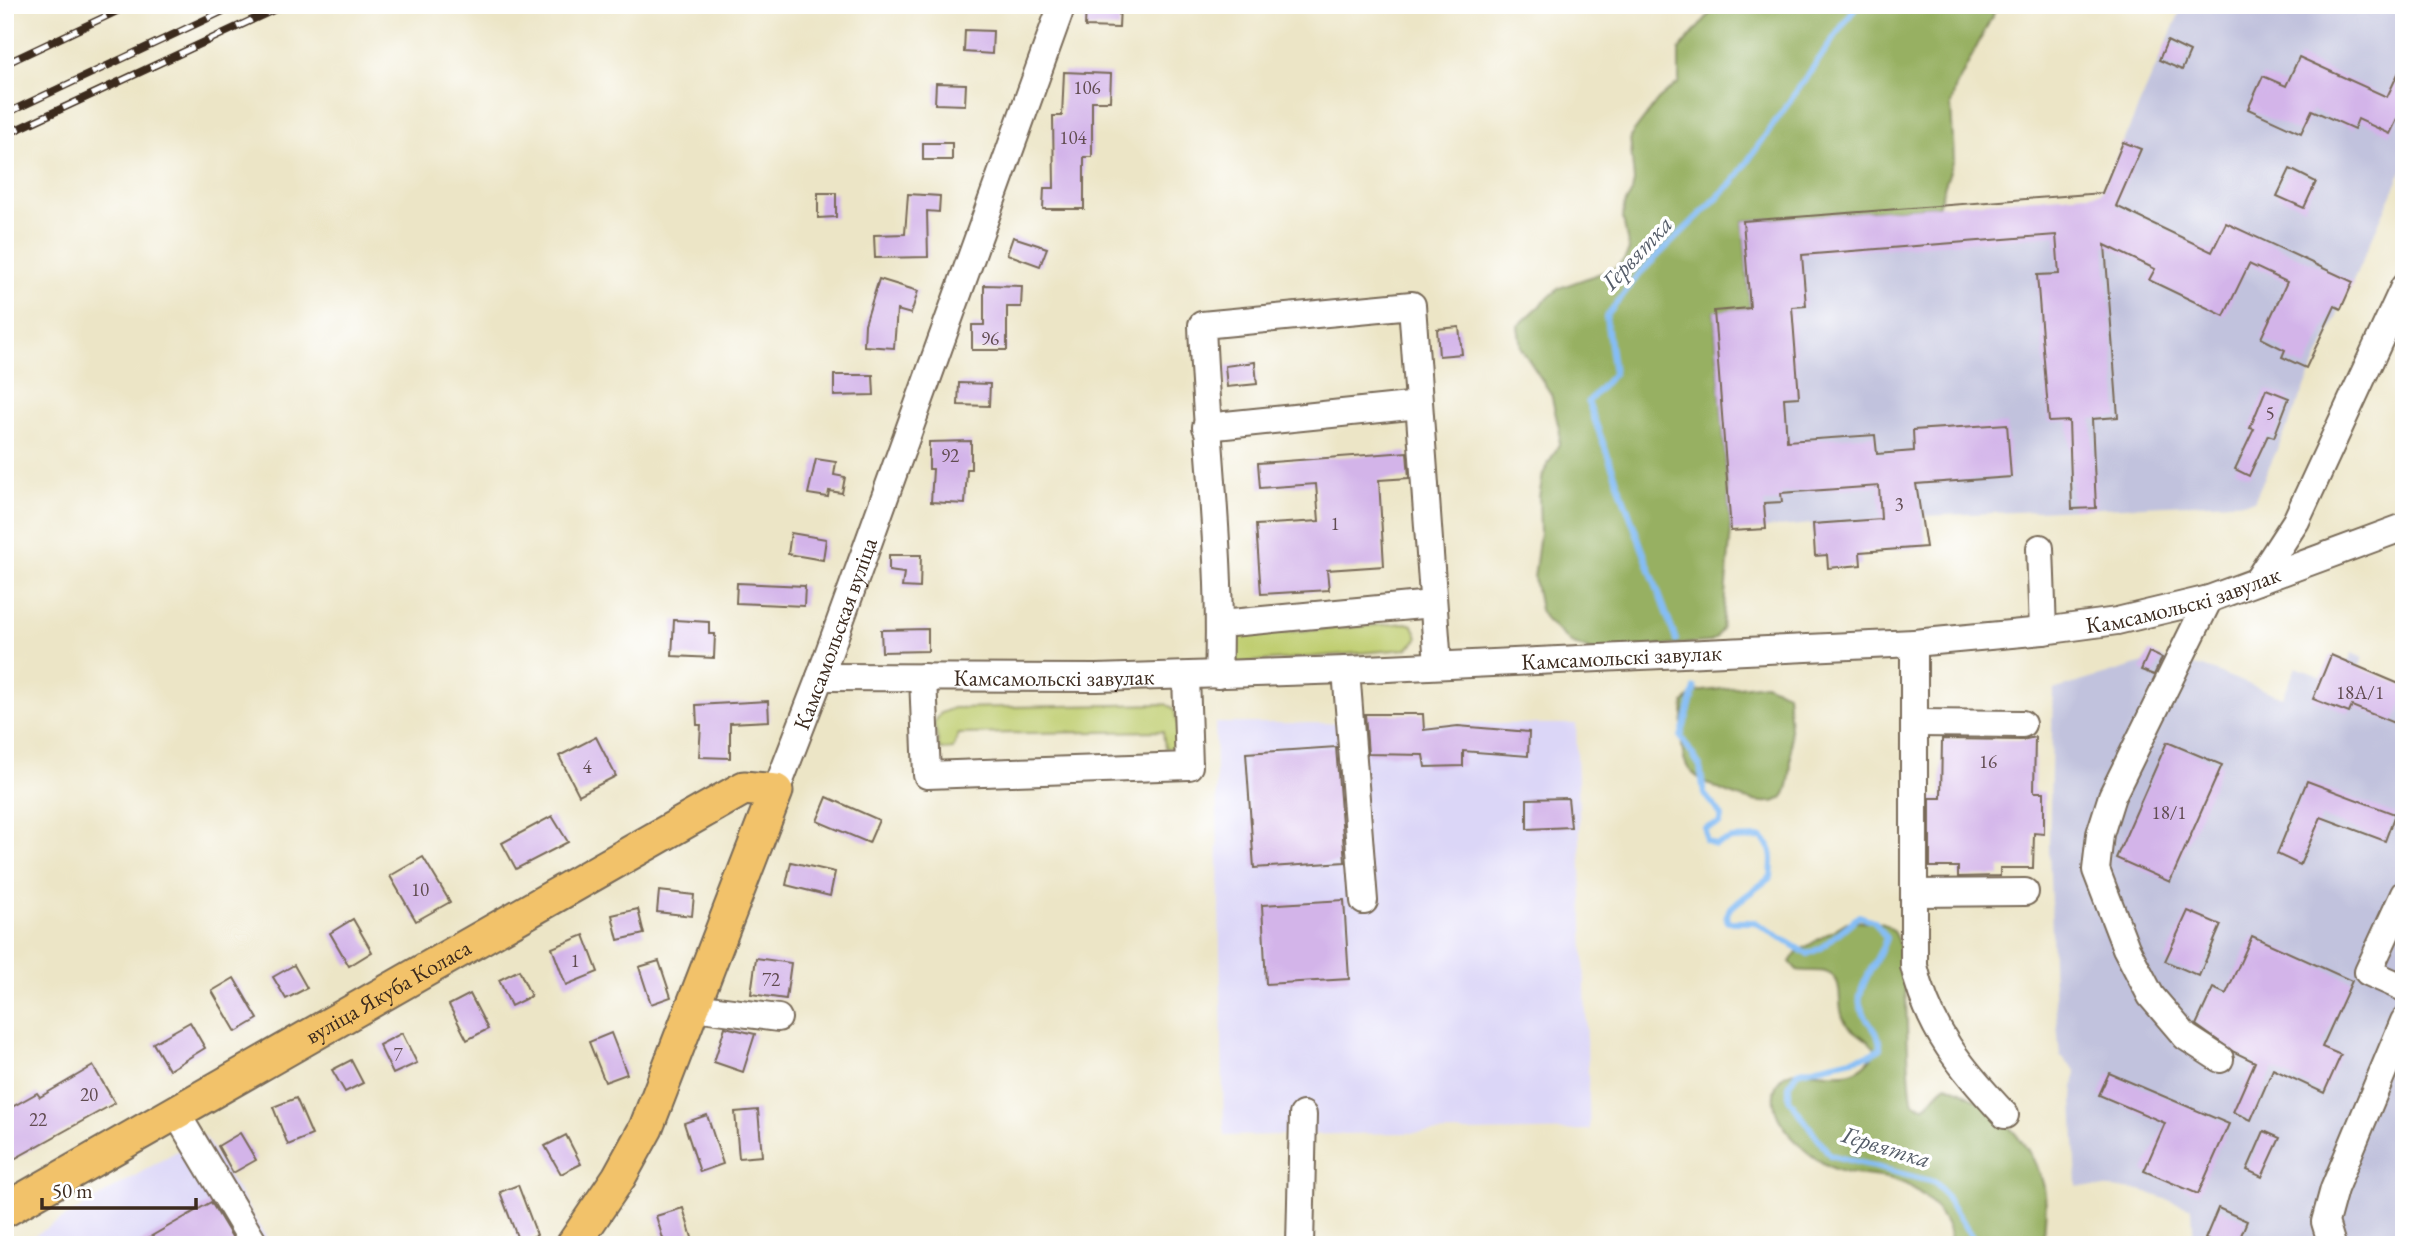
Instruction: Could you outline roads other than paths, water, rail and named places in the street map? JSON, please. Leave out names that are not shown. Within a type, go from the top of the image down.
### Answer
[{"type":"main road","name":"вуліца Якуба Коласа","points":[[5,1210],[744,788],[776,791]]},
{"type":"main road","name":"Камсамольская вуліца","points":[[573,1245],[619,1177],[646,1128],[776,791]]},
{"type":"street","name":"Камсамольская вуліца","points":[[776,791],[820,677],[1062,5]]},
{"type":"street","points":[[2256,581],[2296,521],[2404,287]]},
{"type":"street","points":[[1218,675],[1220,624],[1206,427],[1202,325],[1412,305],[1438,664]]},
{"type":"street","points":[[1206,427],[1419,405]]},
{"type":"street","name":"Камсамольскі завулак","points":[[820,677],[1218,675],[1914,643],[2043,631],[2117,621],[2208,599],[2404,527]]},
{"type":"street","points":[[2040,548],[2043,631]]},
{"type":"street","points":[[2208,599],[2112,796],[2100,834],[2096,870],[2126,948],[2151,996],[2186,1037],[2220,1059]]},
{"type":"street","points":[[1220,624],[1432,604]]},
{"type":"street","points":[[1914,643],[1914,966],[1921,995],[1961,1068],[2005,1115]]},
{"type":"street","points":[[1346,670],[1363,901]]},
{"type":"street","points":[[923,677],[927,775],[1189,766],[1186,676]]},
{"type":"street","points":[[1916,723],[2022,724]]},
{"type":"street","points":[[1915,893],[2025,892]]},
{"type":"street","points":[[2404,894],[2368,972],[2404,989]]},
{"type":"street","points":[[694,1007],[778,1018]]},
{"type":"street","points":[[2332,1245],[2325,1222],[2334,1189],[2404,1021]]},
{"type":"street","points":[[175,1111],[255,1245]]},
{"type":"street","points":[[1300,1245],[1303,1115]]},
{"type":"waterway","name":"Гервятка","points":[[1676,640],[1588,402],[1614,373],[1606,317],[1639,274],[1733,182],[1857,5]]},
{"type":"waterway","name":"Гервятка","points":[[1695,688],[1681,737],[1700,766],[1704,794],[1722,816],[1719,824],[1705,828],[1706,840],[1715,845],[1732,839],[1762,838],[1772,856],[1771,877],[1730,908],[1726,916],[1728,922],[1755,922],[1807,954],[1821,948],[1859,916],[1874,921],[1886,938],[1860,997],[1862,1010],[1878,1036],[1880,1049],[1869,1055],[1797,1072],[1789,1084],[1789,1099],[1830,1155],[1937,1183],[1977,1245]]},
{"type":"railway","points":[[5,64],[130,5]]},
{"type":"railway","points":[[5,114],[236,5]]},
{"type":"railway","points":[[5,135],[284,5]]}]
